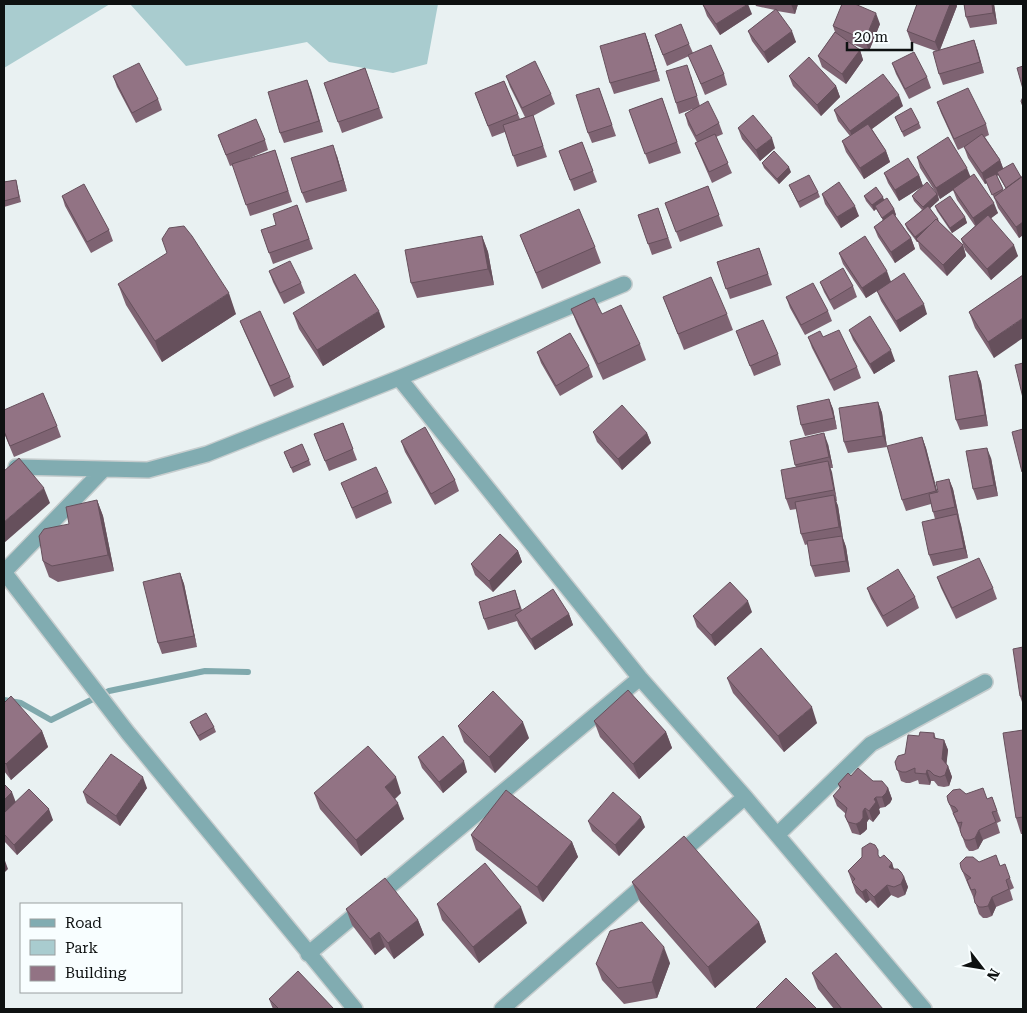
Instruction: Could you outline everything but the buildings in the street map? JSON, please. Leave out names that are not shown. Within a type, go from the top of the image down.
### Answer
[{"type":"street","points":[[16,467],[148,470],[207,454],[399,378],[624,284]]},
{"type":"street","points":[[399,378],[640,678],[745,797],[924,1009]]},
{"type":"street","points":[[104,469],[4,572],[128,733],[354,1009]]},
{"type":"street","points":[[308,954],[640,678]]},
{"type":"street","points":[[777,835],[871,744],[985,682]]},
{"type":"street","points":[[502,1009],[745,797]]},
{"type":"green space","points":[[4,4],[110,4],[4,68]]},
{"type":"green space","points":[[130,4],[438,4],[427,64],[393,73],[329,62],[307,42],[186,66]]},
{"type":"waterway","points":[[4,700],[21,703],[51,720],[109,691],[205,671],[248,672]]}]
